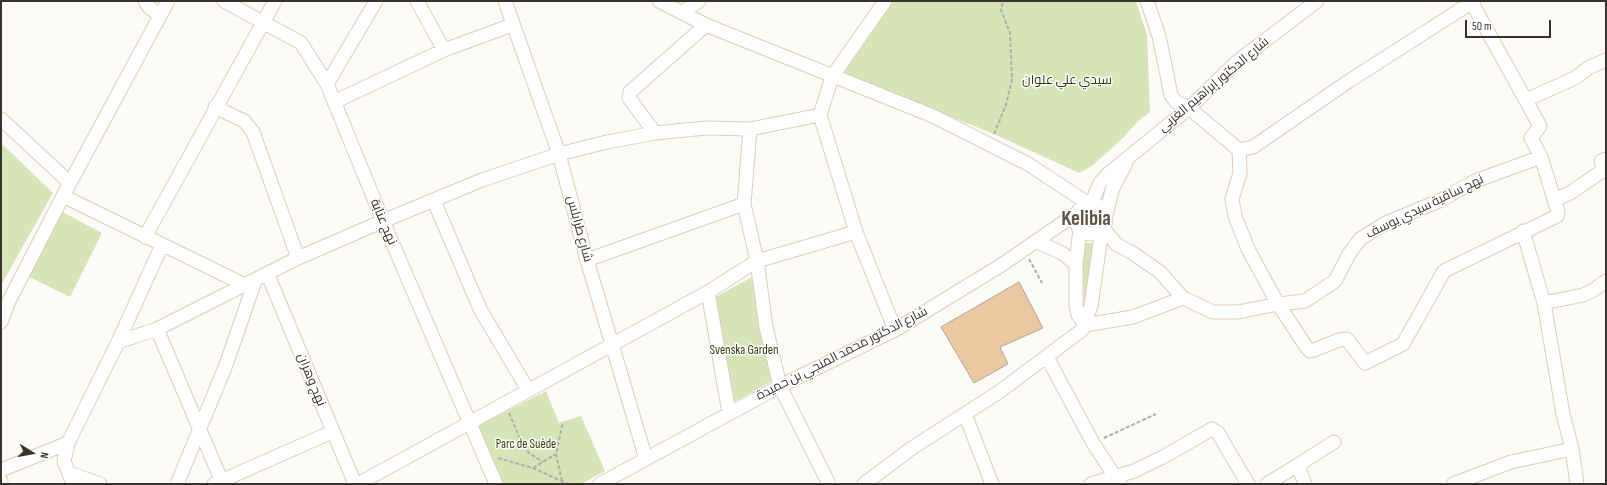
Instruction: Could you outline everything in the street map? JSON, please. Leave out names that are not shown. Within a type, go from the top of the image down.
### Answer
[{"type":"street","points":[[145,1],[149,7],[160,16]]},
{"type":"street","points":[[1,322],[5,302],[168,1]]},
{"type":"street","name":"نهج عنابة","points":[[224,1],[264,21],[301,43],[327,84],[383,221],[496,484]]},
{"type":"street","points":[[145,237],[215,107],[275,1]]},
{"type":"street","points":[[327,84],[376,1]]},
{"type":"street","points":[[417,1],[444,50]]},
{"type":"street","name":"شارع طرابلس","points":[[505,1],[512,25],[559,154],[587,260],[646,459]]},
{"type":"street","points":[[659,1],[706,25],[832,77],[933,116],[987,145],[1028,164],[1054,181],[1084,208],[1099,206],[1106,215]]},
{"type":"street","points":[[682,12],[699,1]]},
{"type":"street","points":[[885,1],[832,77],[820,115],[856,232],[895,330]]},
{"type":"street","points":[[1147,1],[1159,36],[1171,95],[1176,102],[1189,108],[1239,150],[1240,173],[1232,199],[1235,216],[1248,249],[1278,304],[1310,351],[1339,340],[1347,339],[1362,361],[1368,363],[1403,344],[1444,271],[1523,231],[1557,216],[1558,212],[1556,199],[1541,157],[1531,138],[1532,134],[1539,129],[1540,126],[1473,2],[1409,41],[1253,147],[1239,150]]},
{"type":"street","name":"شارع الدكتور إبراهيم الغربي","points":[[1084,208],[1100,183],[1131,155],[1189,108],[1238,61],[1317,1]]},
{"type":"street","points":[[334,102],[444,50],[512,25]]},
{"type":"street","points":[[655,133],[629,98],[630,92],[706,25]]},
{"type":"street","points":[[1526,100],[1575,78],[1588,68],[1606,60]]},
{"type":"street","points":[[215,107],[244,121],[253,132],[298,258]]},
{"type":"street","points":[[118,342],[157,329],[268,275],[298,258],[383,221],[482,180],[559,154],[607,142],[655,133],[706,128],[750,129],[820,115]]},
{"type":"street","points":[[1,119],[70,183]]},
{"type":"street","points":[[750,129],[744,204],[757,262],[766,327],[780,386],[829,484]]},
{"type":"street","points":[[864,484],[912,448],[1047,357],[1074,337],[1085,324],[1091,306],[1103,229],[1106,222],[1106,215],[1112,190],[1131,155]]},
{"type":"street","name":"نهج ساقية سيدي يوسف","points":[[1103,229],[1116,244],[1131,252],[1160,272],[1183,298],[1214,312],[1238,312],[1278,304],[1305,301],[1325,289],[1334,281],[1349,254],[1360,239],[1386,223],[1439,201],[1475,181],[1541,157]]},
{"type":"street","points":[[1556,199],[1570,192],[1601,172],[1603,170],[1602,161],[1606,159]]},
{"type":"street","points":[[63,196],[162,245],[250,283]]},
{"type":"street","points":[[434,201],[480,309],[528,390]]},
{"type":"street","points":[[587,260],[744,204]]},
{"type":"street","points":[[1084,208],[1077,223],[1080,229],[1076,264],[1076,310],[1085,324]]},
{"type":"street","name":"شارع الدكتور محمد المنجي بن حميدة","points":[[600,484],[620,479],[646,459],[729,413],[780,386],[895,330],[1037,242],[1084,208]]},
{"type":"street","points":[[1080,229],[1089,234],[1103,229]]},
{"type":"street","points":[[1523,231],[1544,303],[1563,414],[1572,449],[1577,484]]},
{"type":"street","points":[[358,484],[708,292],[757,262],[856,232]]},
{"type":"street","points":[[1037,242],[1062,253],[1076,264]]},
{"type":"street","points":[[100,484],[71,478],[64,461],[68,443],[118,342],[162,245]]},
{"type":"street","name":"نهج وهران","points":[[268,275],[332,432],[355,484]]},
{"type":"street","points":[[1544,303],[1583,295],[1592,291],[1606,281]]},
{"type":"street","points":[[177,484],[199,426],[226,365],[250,283]]},
{"type":"street","points":[[708,292],[729,413]]},
{"type":"street","points":[[1085,324],[1133,317],[1183,298]]},
{"type":"street","points":[[157,329],[199,426],[219,483],[332,432]]},
{"type":"street","points":[[1047,357],[1093,443],[1117,480]]},
{"type":"street","points":[[964,414],[992,484]]},
{"type":"street","points":[[1091,484],[1117,480],[1163,457],[1212,429],[1218,433],[1248,484]]},
{"type":"street","points":[[1267,484],[1334,442]]},
{"type":"street","points":[[1,470],[68,443]]},
{"type":"street","points":[[1453,484],[1511,462],[1572,449]]},
{"type":"street","points":[[1298,465],[1305,484]]},
{"type":"path","points":[[987,145],[994,134],[1006,105],[1012,79],[1010,33],[1001,10],[1003,1]]},
{"type":"path","points":[[1024,250],[1042,283]]},
{"type":"path","points":[[505,404],[521,441],[530,453],[543,462]]},
{"type":"path","points":[[1093,443],[1156,414]]},
{"type":"path","points":[[562,481],[556,454],[563,422]]},
{"type":"path","points":[[533,468],[556,454]]},
{"type":"path","points":[[487,463],[497,458],[533,468],[568,484]]},
{"type":"green space","name":"سيدي علي علوان","points":[[891,1],[1136,1],[1147,35],[1150,112],[1138,121],[1123,138],[1092,166],[1079,173],[994,134],[843,74]]},
{"type":"green space","points":[[1,143],[53,193],[1,285]]},
{"type":"green space","points":[[59,210],[102,233],[70,297],[25,275]]},
{"type":"green space","points":[[1082,243],[1098,243],[1084,312]]},
{"type":"green space","name":"Svenska Garden","points":[[754,276],[777,378],[729,405],[706,302]]},
{"type":"green space","name":"Parc de Suède","points":[[546,391],[559,423],[581,416],[605,471],[581,484],[494,484],[470,430]]},
{"type":"building","points":[[1019,282],[1043,328],[1000,347],[1008,364],[974,383],[941,327]]},
{"type":"district","name":"Kelibia","points":[[1086,220]]}]
